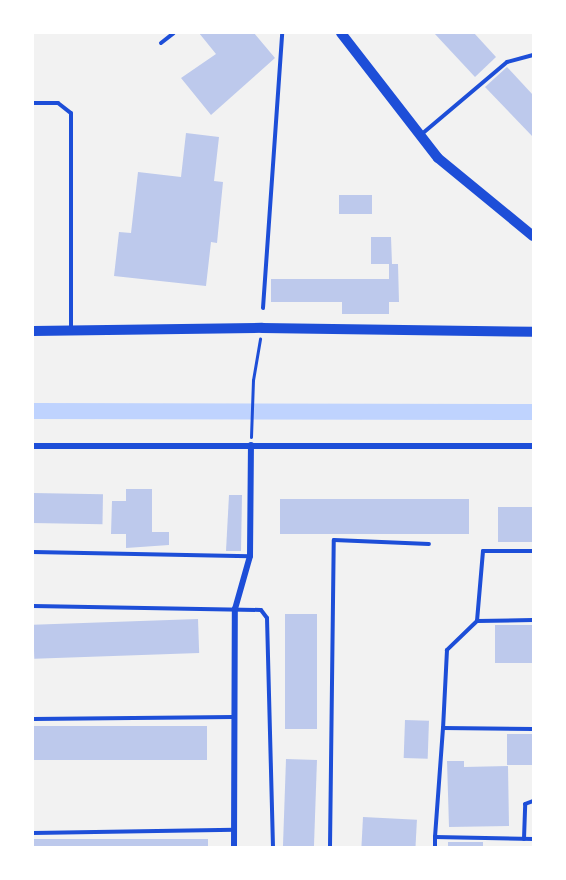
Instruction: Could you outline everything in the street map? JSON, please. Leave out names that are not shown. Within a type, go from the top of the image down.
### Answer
[{"type":"street","points":[[341,33],[418,137],[438,158],[533,236]]},
{"type":"street","points":[[33,331],[262,328],[533,332]]},
{"type":"street","points":[[234,847],[235,609],[250,556],[250,445]]},
{"type":"street","points":[[33,446],[533,446]]},
{"type":"lane","points":[[161,43],[174,33]]},
{"type":"lane","points":[[263,308],[282,33]]},
{"type":"lane","points":[[418,137],[507,63],[533,55]]},
{"type":"lane","points":[[33,103],[57,103],[70,113],[71,330]]},
{"type":"lane","points":[[330,847],[334,540],[429,544]]},
{"type":"lane","points":[[435,847],[447,650],[477,621],[483,551],[533,551]]},
{"type":"lane","points":[[33,552],[250,556]]},
{"type":"lane","points":[[33,606],[261,610],[267,618],[273,847]]},
{"type":"lane","points":[[477,621],[533,620]]},
{"type":"lane","points":[[33,719],[234,717]]},
{"type":"lane","points":[[443,728],[533,729]]},
{"type":"lane","points":[[525,838],[525,804],[533,801]]},
{"type":"lane","points":[[33,833],[235,830]]},
{"type":"lane","points":[[435,837],[533,839]]},
{"type":"path","points":[[250,445],[253,380],[262,328]]},
{"type":"building","points":[[199,33],[254,33],[275,58],[211,115],[181,78],[216,54]]},
{"type":"building","points":[[434,33],[474,33],[496,57],[475,77]]},
{"type":"building","points":[[507,67],[533,95],[533,137],[485,87]]},
{"type":"building","points":[[186,133],[219,137],[214,181],[223,182],[217,243],[211,242],[206,286],[114,276],[119,232],[131,233],[138,172],[181,177]]},
{"type":"building","points":[[339,195],[372,195],[372,214],[339,214]]},
{"type":"building","points":[[371,237],[391,237],[392,264],[398,264],[399,302],[389,302],[389,314],[342,314],[342,302],[271,302],[271,279],[389,279],[389,264],[371,264]]},
{"type":"building","points":[[126,489],[152,489],[152,532],[169,532],[169,545],[126,548],[126,534],[111,534],[112,501],[126,501]]},
{"type":"building","points":[[33,493],[103,494],[102,524],[33,523]]},
{"type":"building","points":[[229,495],[242,495],[241,551],[226,551]]},
{"type":"building","points":[[280,499],[469,499],[469,534],[280,534]]},
{"type":"building","points":[[498,507],[533,507],[533,542],[498,542]]},
{"type":"building","points":[[285,614],[317,614],[317,729],[285,729]]},
{"type":"building","points":[[198,619],[199,653],[34,659],[33,625]]},
{"type":"building","points":[[495,625],[533,625],[533,663],[495,663]]},
{"type":"building","points":[[405,720],[429,721],[428,759],[404,758]]},
{"type":"building","points":[[33,726],[207,726],[207,760],[33,760]]},
{"type":"building","points":[[507,734],[533,734],[533,765],[507,765]]},
{"type":"building","points":[[286,759],[317,760],[314,847],[283,847]]},
{"type":"building","points":[[447,761],[464,761],[464,767],[508,766],[509,826],[449,827]]},
{"type":"building","points":[[363,817],[417,820],[416,847],[361,847]]},
{"type":"building","points":[[33,839],[208,839],[208,847],[33,847]]},
{"type":"building","points":[[448,842],[483,842],[483,847],[448,847]]},
{"type":"waterway","points":[[33,411],[533,412]]}]
